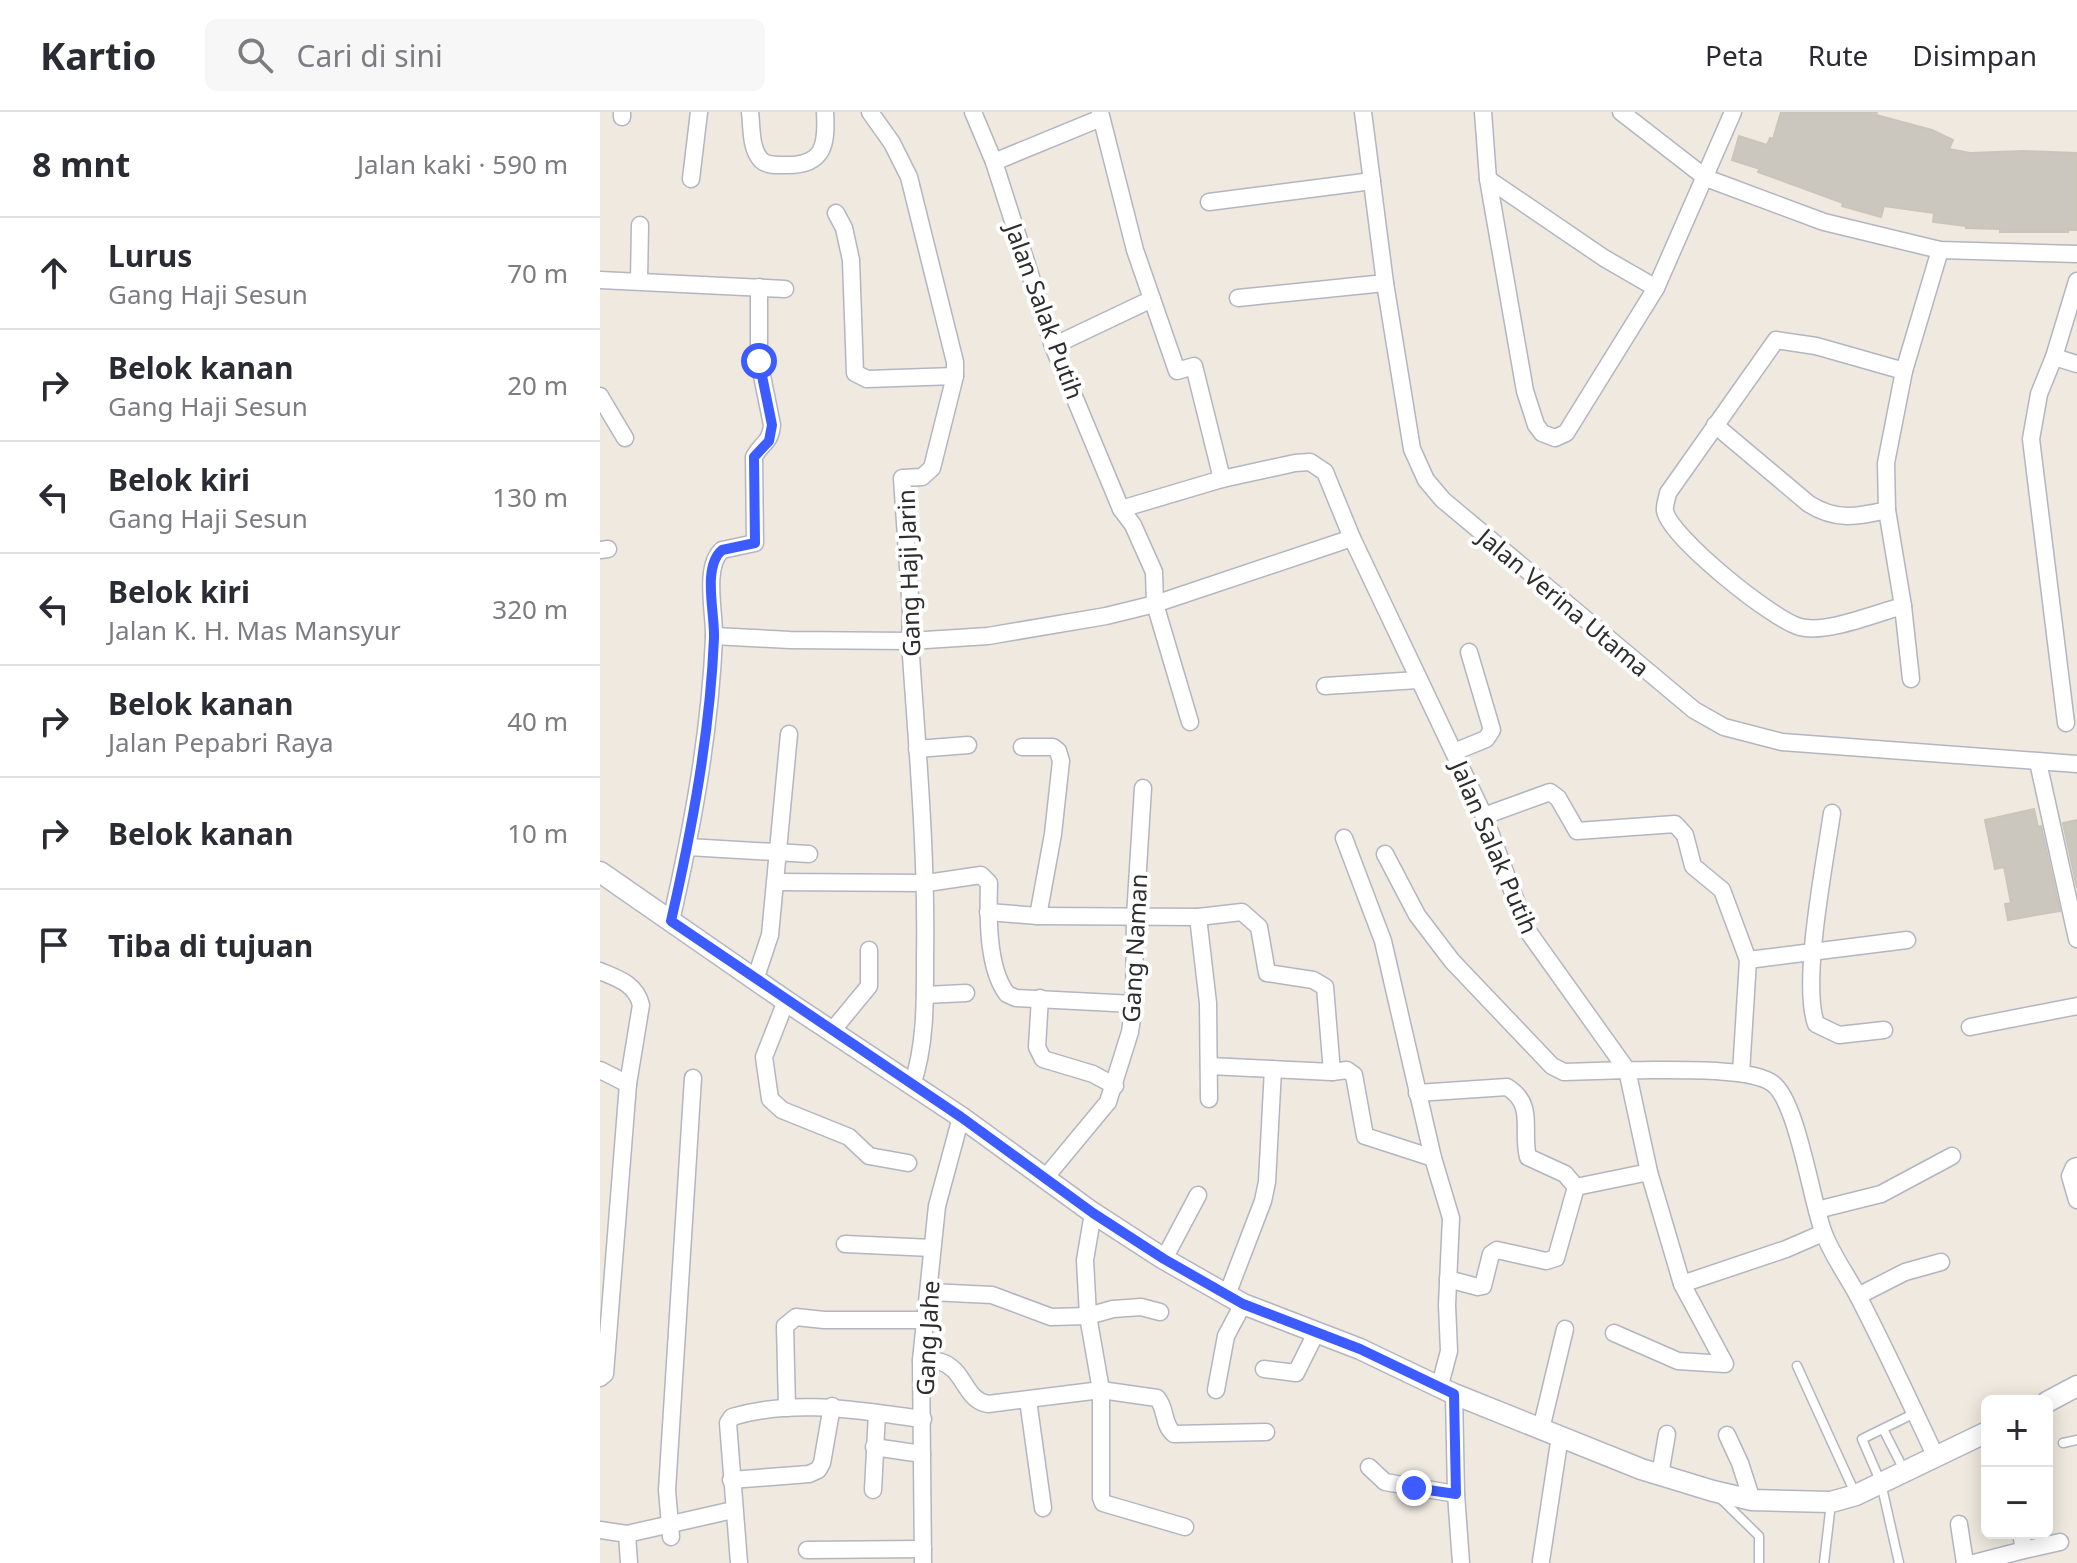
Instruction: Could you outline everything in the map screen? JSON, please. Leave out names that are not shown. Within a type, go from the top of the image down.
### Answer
[{"type":"street","points":[[691,179],[699,112]]},
{"type":"street","points":[[750,112],[754,144],[760,158],[765,163],[802,165],[821,152],[826,137],[825,112]]},
{"type":"street","name":"Gang Haji Jarin","points":[[870,112],[892,143],[909,177],[951,338],[955,376],[932,468],[922,477],[902,478],[927,883],[920,1064],[912,1085]]},
{"type":"street","name":"Jalan Salak Putih","points":[[973,112],[994,162],[1053,346],[1121,509],[1138,535],[1154,572],[1155,604],[1190,722]]},
{"type":"street","name":"Jalan Verina Utama","points":[[1363,112],[1385,283],[1412,449],[1426,480],[1443,500],[1694,710],[1724,727],[1782,742],[2077,764]]},
{"type":"street","points":[[1483,112],[1488,179],[1525,391],[1536,425],[1542,433],[1555,438],[1566,433],[1656,288],[1733,112]]},
{"type":"street","points":[[1621,112],[1706,178],[1824,222],[1940,250],[2077,254]]},
{"type":"street","points":[[994,162],[1101,115],[1135,250],[1177,371],[1194,366],[1222,479]]},
{"type":"street","points":[[1488,179],[1604,258],[1656,288]]},
{"type":"street","points":[[1209,202],[1372,181]]},
{"type":"street","points":[[836,213],[844,228],[851,260],[855,373],[867,379],[955,376]]},
{"type":"street","points":[[639,281],[640,225]]},
{"type":"street","points":[[1911,679],[1887,510],[1886,463],[1904,371],[1940,250]]},
{"type":"street","points":[[600,280],[785,289]]},
{"type":"street","points":[[2066,723],[2031,439],[2039,394],[2054,357],[2077,281]]},
{"type":"street","points":[[1238,298],[1385,283]]},
{"type":"street","points":[[671,921],[688,847],[708,705],[714,636],[712,563],[722,550],[755,543],[754,457],[771,435],[772,425],[759,361],[759,287]]},
{"type":"street","points":[[1053,346],[1152,299]]},
{"type":"street","points":[[1903,606],[1822,629],[1801,627],[1762,607],[1683,538],[1664,509],[1668,493],[1776,340],[1816,346],[1904,371]]},
{"type":"street","points":[[2054,357],[2077,364]]},
{"type":"street","points":[[600,396],[625,438]]},
{"type":"street","points":[[1715,425],[1825,514],[1866,515],[1887,510]]},
{"type":"street","name":"Jalan Salak Putih","points":[[1121,509],[1222,479],[1295,463],[1310,462],[1325,472],[1352,538],[1484,816],[1527,930],[1627,1070]]},
{"type":"street","points":[[714,636],[910,641],[988,636],[1106,616],[1155,604],[1352,538]]},
{"type":"street","points":[[1454,752],[1486,739],[1492,730],[1469,652]]},
{"type":"street","points":[[1325,686],[1418,680]]},
{"type":"street","points":[[755,980],[770,935],[789,734]]},
{"type":"street","points":[[917,749],[968,745]]},
{"type":"street","points":[[1022,747],[1053,747],[1061,761],[1053,834],[1038,916]]},
{"type":"street","points":[[2038,762],[2077,939]]},
{"type":"street","name":"Gang Naman","points":[[1045,1178],[1108,1102],[1130,1032],[1134,1004],[1135,917],[1143,788]]},
{"type":"street","points":[[1484,816],[1550,792],[1558,798],[1577,831],[1675,824],[1685,835],[1693,866],[1722,890],[1748,960],[1741,1073]]},
{"type":"street","points":[[1832,813],[1813,953],[1811,1011],[1816,1024],[1839,1035],[1884,1030]]},
{"type":"street","points":[[1344,838],[1383,941],[1417,1093],[1451,1218],[1447,1390],[1461,1563]]},
{"type":"street","points":[[688,847],[809,854]]},
{"type":"street","points":[[1385,854],[1417,915],[1452,961],[1552,1066],[1564,1072],[1741,1073],[1766,1078],[1776,1085],[1785,1099],[1823,1233],[1858,1296],[1935,1455]]},
{"type":"street","points":[[600,872],[1164,1259],[1235,1300],[1317,1331],[1447,1390],[1550,1432],[1660,1475],[1713,1491],[1752,1500],[1831,1502],[1856,1495],[1981,1435]]},
{"type":"street","points":[[776,882],[927,883],[984,876],[989,883],[988,912],[997,976],[1007,994],[1016,998],[1134,1004]]},
{"type":"street","points":[[988,912],[1135,917],[1198,917],[1242,912],[1259,927],[1267,973],[1313,980],[1325,987],[1332,1072]]},
{"type":"street","points":[[1198,917],[1208,1003],[1209,1099]]},
{"type":"street","points":[[1748,960],[1907,940]]},
{"type":"street","points":[[832,1031],[869,986],[869,950]]},
{"type":"street","points":[[600,971],[632,987],[639,994],[641,1005],[628,1084],[606,1276],[605,1374],[601,1378]]},
{"type":"street","points":[[925,995],[966,993]]},
{"type":"street","points":[[1040,998],[1037,1047],[1043,1059],[1093,1074],[1115,1086]]},
{"type":"street","points":[[786,1001],[764,1057],[770,1099],[782,1110],[849,1137],[869,1156],[908,1163]]},
{"type":"street","points":[[1970,1027],[2077,1006]]},
{"type":"street","points":[[1209,1066],[1332,1072],[1347,1070],[1354,1075],[1365,1136],[1433,1158]]},
{"type":"street","points":[[1216,1390],[1226,1336],[1267,1182],[1273,1069]]},
{"type":"street","points":[[600,1070],[628,1084]]},
{"type":"street","points":[[1614,1333],[1678,1361],[1725,1364],[1682,1284],[1649,1172],[1627,1070]]},
{"type":"street","points":[[670,1530],[667,1490],[693,1078]]},
{"type":"street","points":[[1417,1093],[1507,1087],[1519,1094],[1525,1109],[1528,1157],[1565,1174],[1576,1187]]},
{"type":"street","name":"Gang Jahe","points":[[923,1556],[921,1360],[937,1206],[961,1117]]},
{"type":"street","points":[[1817,1210],[1881,1194],[1952,1156]]},
{"type":"street","points":[[2077,1166],[2070,1176],[2077,1200]]},
{"type":"street","points":[[1576,1187],[1649,1172]]},
{"type":"street","points":[[1448,1279],[1483,1286],[1491,1254],[1497,1250],[1546,1261],[1556,1258],[1576,1187]]},
{"type":"street","points":[[1164,1259],[1198,1195]]},
{"type":"street","points":[[1093,1213],[1085,1260],[1088,1316],[1101,1390],[1100,1492],[1103,1503],[1185,1527]]},
{"type":"street","points":[[1682,1284],[1786,1249],[1823,1233]]},
{"type":"street","points":[[845,1244],[932,1248]]},
{"type":"street","points":[[1858,1296],[1905,1272],[1941,1262]]},
{"type":"street","points":[[930,1292],[992,1295],[1051,1317],[1088,1316],[1113,1309],[1141,1307],[1160,1312]]},
{"type":"street","points":[[787,1408],[785,1326],[796,1317],[926,1320]]},
{"type":"street","points":[[1541,1561],[1550,1432],[1565,1329]]},
{"type":"street","points":[[1264,1369],[1296,1373],[1317,1331]]},
{"type":"street","points":[[921,1360],[942,1362],[954,1369],[973,1398],[980,1403],[1101,1390],[1157,1398],[1163,1406],[1167,1426],[1174,1434],[1266,1432]]},
{"type":"street","points":[[2053,1399],[2077,1386]]},
{"type":"street","points":[[1028,1400],[1043,1508]]},
{"type":"street","points":[[731,1480],[809,1474],[818,1470],[822,1463],[832,1406]]},
{"type":"street","points":[[739,1563],[728,1423],[732,1417],[787,1408],[832,1406],[923,1419]]},
{"type":"street","points":[[873,1490],[877,1413]]},
{"type":"street","points":[[1660,1475],[1667,1434]]},
{"type":"street","points":[[1727,1435],[1752,1500]]},
{"type":"street","points":[[874,1447],[922,1454]]},
{"type":"street","points":[[1369,1467],[1385,1482],[1456,1494]]},
{"type":"street","points":[[600,1530],[627,1534],[670,1530],[733,1510]]},
{"type":"street","points":[[1959,1524],[1965,1563]]},
{"type":"street","points":[[627,1534],[629,1563]]},
{"type":"street","points":[[1974,1563],[2023,1541],[2060,1542]]},
{"type":"street","points":[[807,1550],[923,1556]]},
{"type":"lane","points":[[1797,1366],[1856,1495]]},
{"type":"lane","points":[[1899,1563],[1881,1483],[1862,1439],[1915,1413]]},
{"type":"lane","points":[[1883,1429],[1904,1471]]},
{"type":"lane","points":[[2063,1443],[2077,1440]]},
{"type":"lane","points":[[1713,1491],[1759,1536],[1759,1563]]},
{"type":"lane","points":[[1824,1563],[1831,1502]]},
{"type":"building","points":[[1781,112],[1877,112],[1876,115],[1932,130],[1953,140],[1949,149],[1970,153],[2077,153],[2077,230],[2000,232],[2000,229],[1966,228],[1933,222],[1934,213],[1884,206],[1881,217],[1842,206],[1843,203],[1732,160],[1739,136],[1767,145],[1770,138],[1773,139]]},
{"type":"building","points":[[2034,809],[2038,827],[2041,826],[2060,911],[2008,920],[2005,904],[2011,903],[2004,867],[1995,869],[1985,820]]},
{"type":"building","points":[[2077,820],[2077,888],[2063,823]]},
{"type":"route","points":[[759,361],[772,425],[769,441],[754,457],[755,543],[722,550],[712,563],[714,636],[708,705],[688,847],[671,921],[1164,1259],[1243,1304],[1360,1349],[1454,1394],[1456,1494],[1414,1488]]}]
